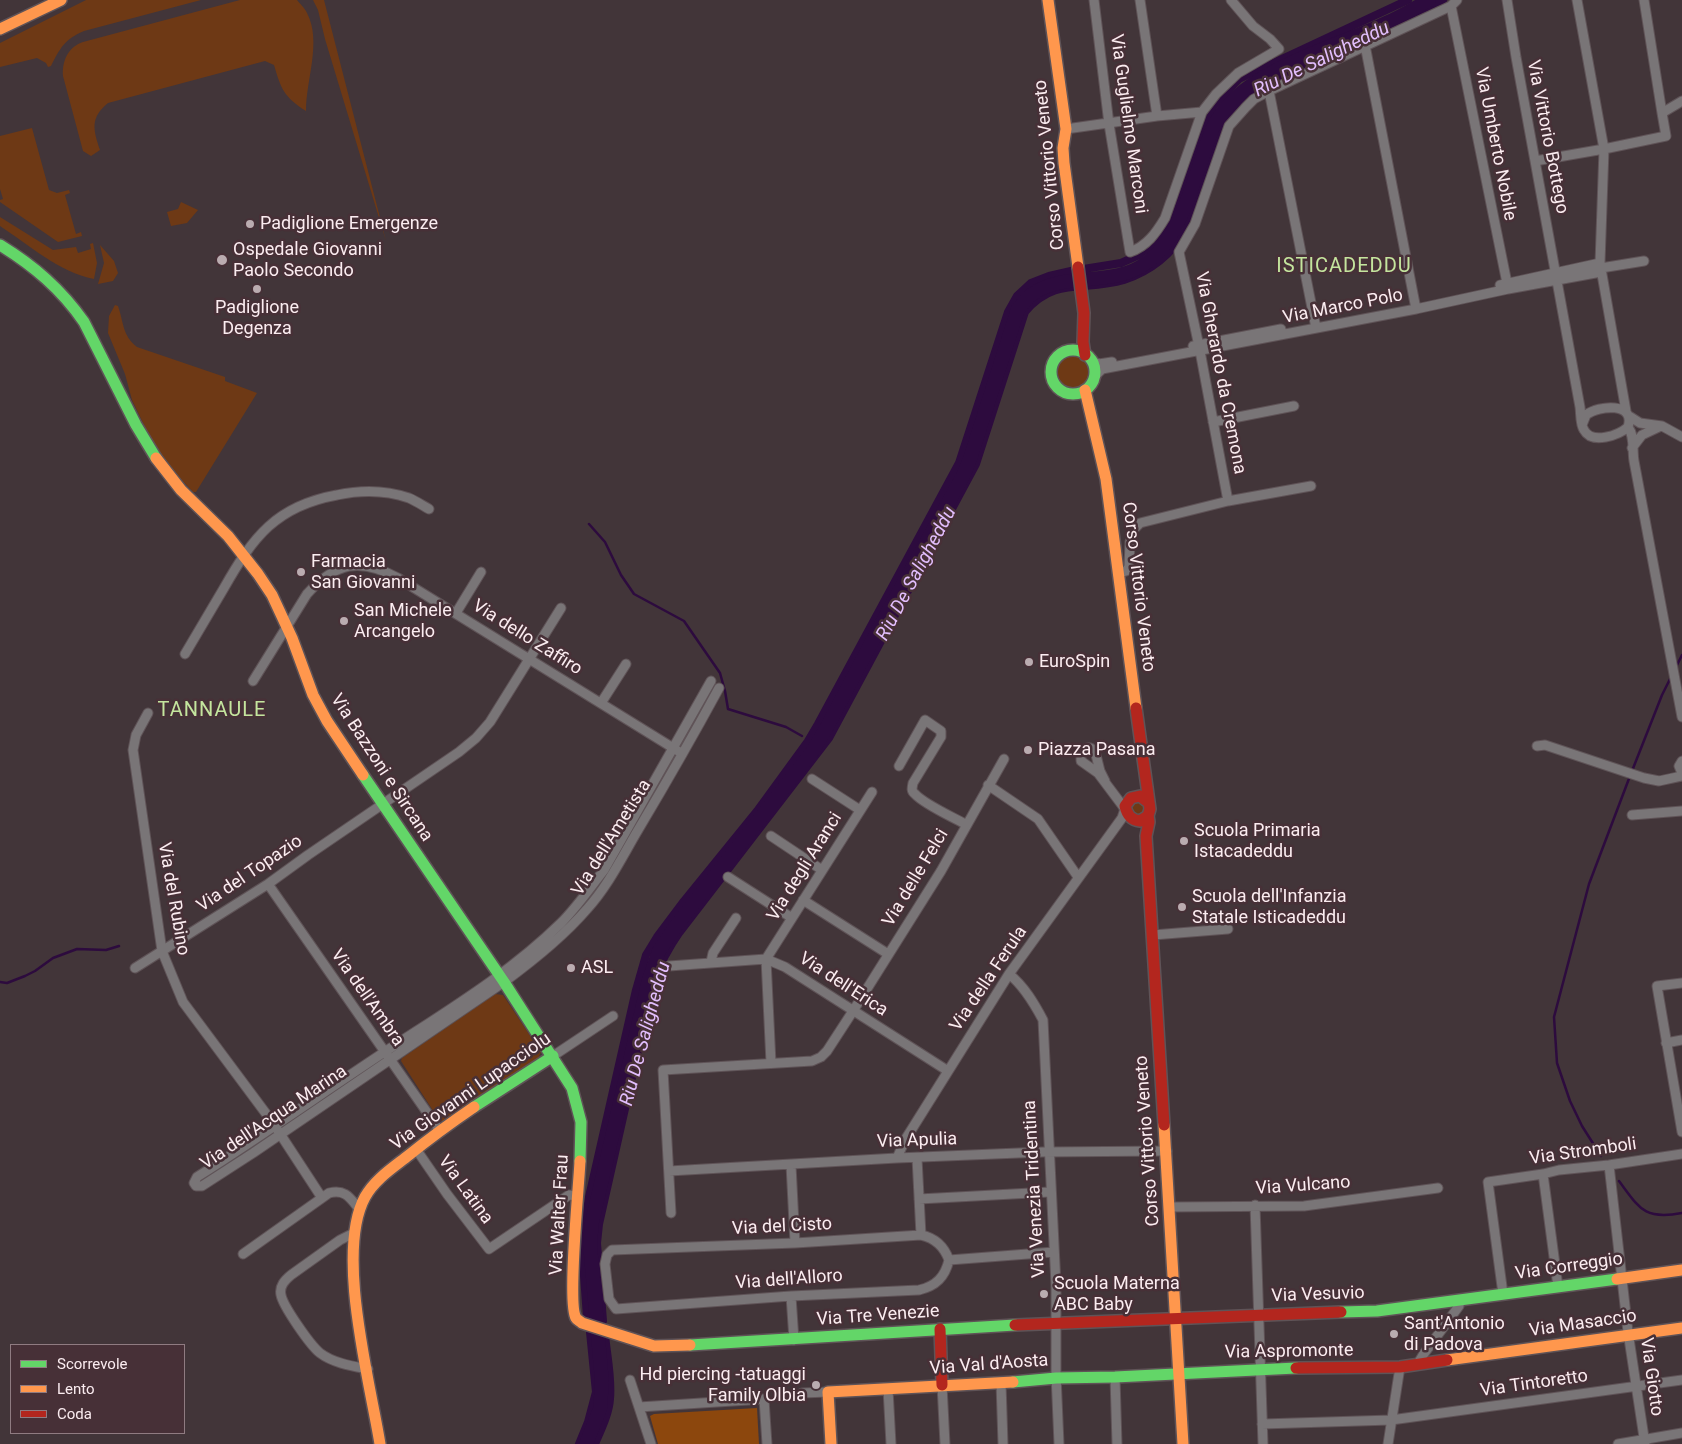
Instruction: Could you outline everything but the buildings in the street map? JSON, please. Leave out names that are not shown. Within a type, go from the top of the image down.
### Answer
[{"type":"main road","points":[[0,29],[61,0]]},
{"type":"main road","name":"Corso Vittorio Veneto","points":[[1048,0],[1066,130],[1063,148],[1064,163],[1084,313],[1083,342],[1088,358]]},
{"type":"main road","points":[[0,36],[31,15]]},
{"type":"main road","name":"Via Bazzoni e Sircana","points":[[0,245],[36,267],[55,284],[74,306],[136,425],[166,473],[243,554],[272,595],[287,626],[313,695],[327,721],[553,1056]]},
{"type":"main road","points":[[1068,351],[1080,352],[1088,358],[1093,366],[1094,377],[1092,382],[1085,390],[1079,393],[1066,394],[1055,386],[1050,372],[1055,359],[1068,351],[1077,341],[1083,326]]},
{"type":"main road","name":"Corso Vittorio Veneto","points":[[1085,390],[1091,421],[1104,465],[1150,809],[1135,816]]},
{"type":"main road","name":"Corso Vittorio Veneto","points":[[1066,394],[1080,403],[1091,421]]},
{"type":"main road","name":"Corso Vittorio Veneto","points":[[1142,759],[1140,783],[1133,797],[1126,804],[1142,825],[1146,836],[1184,1444]]},
{"type":"main road","points":[[1133,797],[1142,797],[1148,802]]},
{"type":"main road","name":"Via Giovanni Lupacciolu","points":[[380,1444],[356,1297],[353,1247],[354,1233],[360,1210],[366,1197],[388,1171],[440,1131],[553,1056]]},
{"type":"main road","name":"Via Walter Frau","points":[[553,1056],[572,1088],[581,1122],[573,1304],[576,1318],[586,1324]]},
{"type":"main road","name":"Via Walter Frau","points":[[534,1068],[549,1069],[557,1076],[577,1103]]},
{"type":"main road","name":"Via Correggio","points":[[1460,1300],[1682,1270]]},
{"type":"main road","name":"Via Vesuvio","points":[[1176,1318],[1377,1311],[1460,1300]]},
{"type":"main road","name":"Via Tre Venezie","points":[[586,1324],[654,1346],[794,1340],[940,1329],[1176,1318]]},
{"type":"main road","name":"Via Masaccio","points":[[1400,1367],[1682,1328]]},
{"type":"main road","points":[[940,1329],[942,1385]]},
{"type":"main road","name":"Via Aspromonte","points":[[1180,1373],[1261,1369],[1400,1367]]},
{"type":"main road","name":"Via Val d'Aosta","points":[[828,1392],[1056,1378],[1180,1373]]},
{"type":"main road","points":[[828,1392],[831,1444]]},
{"type":"street","name":"Via Guglielmo Marconi","points":[[1094,0],[1109,124],[1130,252],[1144,245],[1156,233],[1165,218],[1202,112]]},
{"type":"street","points":[[1140,0],[1157,116]]},
{"type":"street","points":[[1066,130],[1157,116],[1202,112],[1216,94],[1238,73],[1279,49],[1270,39],[1253,26],[1231,0]]},
{"type":"street","name":"Via Vittorio Bottego","points":[[1507,0],[1582,425]]},
{"type":"street","points":[[1577,0],[1604,149],[1601,268],[1628,413],[1628,427],[1632,433],[1632,448],[1671,660],[1679,691],[1682,717]]},
{"type":"street","points":[[1535,161],[1666,136],[1644,0]]},
{"type":"street","points":[[1316,326],[1269,91],[1454,3]]},
{"type":"street","name":"Via Umberto Nobile","points":[[1454,3],[1508,286]]},
{"type":"street","points":[[1365,45],[1416,306]]},
{"type":"street","name":"Via Gherardo da Cremona","points":[[1228,501],[1200,348],[1179,252],[1195,224],[1229,126],[1250,103],[1269,91]]},
{"type":"street","points":[[1662,113],[1682,101]]},
{"type":"street","name":"Via Marco Polo","points":[[1094,377],[1102,369],[1200,348],[1416,306],[1556,276],[1644,261]]},
{"type":"street","name":"Via Marco Polo","points":[[1088,358],[1099,364],[1200,348]]},
{"type":"street","points":[[1213,422],[1294,406]]},
{"type":"street","points":[[1580,406],[1590,412]]},
{"type":"street","points":[[1632,448],[1624,436],[1594,437],[1588,435],[1582,425],[1586,415],[1590,412],[1615,408],[1628,413],[1640,423],[1662,426],[1682,437]]},
{"type":"street","points":[[1632,448],[1642,434],[1662,426]]},
{"type":"street","points":[[1616,435],[1628,427],[1651,431]]},
{"type":"street","points":[[1119,573],[1126,571],[1128,567],[1133,530],[1140,523],[1228,501],[1311,486]]},
{"type":"street","points":[[185,654],[243,554],[259,534],[289,511],[307,502],[349,492],[378,492],[409,498],[429,509]]},
{"type":"street","name":"Via dello Zaffiro","points":[[253,681],[307,594],[318,582],[329,574],[353,566],[368,565],[382,569],[456,613],[683,754]]},
{"type":"street","points":[[456,613],[481,572]]},
{"type":"street","name":"Via del Topazio","points":[[135,968],[268,884],[306,852],[383,804],[459,752],[476,738],[490,722],[561,608]]},
{"type":"street","points":[[601,702],[626,664]]},
{"type":"street","name":"Via dell'Ametista","points":[[502,978],[562,922],[584,898],[604,870],[711,681]]},
{"type":"street","name":"Via dell'Ametista","points":[[502,978],[543,952],[588,908],[609,880],[683,754],[719,688]]},
{"type":"street","name":"Via del Rubino","points":[[148,713],[136,735],[133,750],[162,951],[182,1002],[277,1130],[322,1198]]},
{"type":"street","points":[[899,766],[924,720],[941,730],[941,737],[913,784],[912,790],[914,794],[926,802],[966,825]]},
{"type":"street","points":[[1538,746],[1545,745],[1644,778],[1659,781],[1680,771]]},
{"type":"street","points":[[1106,781],[1088,765],[1083,763],[1080,753],[1084,749],[1096,750],[1097,759],[1113,793],[1135,816]]},
{"type":"street","name":"Via delle Felci","points":[[669,1171],[663,1070],[812,1062],[821,1057],[853,1011],[941,871],[1004,759]]},
{"type":"street","points":[[1088,765],[1093,764],[1097,759]]},
{"type":"street","points":[[812,779],[860,810]]},
{"type":"street","points":[[988,786],[1038,819],[1078,877]]},
{"type":"street","name":"Via degli Aranci","points":[[766,959],[872,792]]},
{"type":"street","points":[[1113,793],[1121,797],[1133,797]]},
{"type":"street","points":[[1632,815],[1682,811]]},
{"type":"street","name":"Via della Ferula","points":[[897,1158],[905,1140],[1009,974],[1118,824],[1135,816]]},
{"type":"street","points":[[771,836],[822,870]]},
{"type":"street","points":[[728,878],[792,918]]},
{"type":"street","name":"Via dell'Ambra","points":[[268,884],[440,1131]]},
{"type":"street","points":[[803,900],[888,954]]},
{"type":"street","points":[[711,962],[713,953],[736,918]]},
{"type":"street","points":[[1153,935],[1228,929]]},
{"type":"street","points":[[766,959],[771,1063]]},
{"type":"street","name":"Via dell'Erica","points":[[669,966],[766,959],[785,967],[948,1070]]},
{"type":"street","name":"Via Venezia Tridentina","points":[[1009,974],[1019,982],[1035,1005],[1042,1020],[1054,1252],[1059,1444]]},
{"type":"street","name":"Via dell'Acqua Marina","points":[[277,1130],[197,1177],[194,1183],[195,1186],[202,1186],[277,1130],[388,1056],[470,997],[502,978]]},
{"type":"street","points":[[1682,983],[1657,986],[1666,1043],[1679,1098],[1682,1132]]},
{"type":"street","name":"Via Giovanni Lupacciolu","points":[[553,1056],[613,1016]]},
{"type":"street","points":[[1666,1043],[1682,1040]]},
{"type":"street","name":"Via Latina","points":[[416,1149],[488,1249],[569,1195],[578,1196]]},
{"type":"street","name":"Via Apulia","points":[[669,1171],[897,1158],[1048,1152],[1166,1151]]},
{"type":"street","name":"Via Stromboli","points":[[1503,1294],[1488,1182],[1559,1170],[1682,1154]]},
{"type":"street","points":[[917,1158],[921,1235],[929,1236],[942,1246],[949,1260],[1054,1252]]},
{"type":"street","points":[[791,1165],[795,1243]]},
{"type":"street","name":"Via Giotto","points":[[1609,1165],[1644,1442]]},
{"type":"street","points":[[669,1171],[671,1213]]},
{"type":"street","points":[[1543,1174],[1558,1287]]},
{"type":"street","name":"Via Vulcano","points":[[1170,1207],[1304,1206],[1438,1188]]},
{"type":"street","points":[[243,1254],[329,1193],[344,1192],[360,1210]]},
{"type":"street","points":[[919,1199],[1050,1192]]},
{"type":"street","points":[[1255,1206],[1263,1444]]},
{"type":"street","points":[[354,1233],[340,1240],[284,1280],[281,1294],[286,1307],[312,1345],[320,1353],[343,1364],[368,1369]]},
{"type":"street","name":"Via del Cisto","points":[[616,1309],[609,1299],[605,1264],[607,1255],[612,1250],[795,1243],[921,1235]]},
{"type":"street","name":"Via dell'Alloro","points":[[616,1309],[924,1288],[930,1287],[943,1276],[949,1260]]},
{"type":"street","points":[[791,1296],[794,1340]]},
{"type":"street","points":[[1417,1365],[1459,1306],[1460,1300]]},
{"type":"street","points":[[1388,1444],[1400,1367]]},
{"type":"street","points":[[1115,1377],[1117,1444]]},
{"type":"street","points":[[630,1380],[651,1444]]},
{"type":"street","name":"Via Tintoretto","points":[[1262,1424],[1391,1420],[1682,1380]]},
{"type":"street","points":[[1001,1382],[1003,1444]]},
{"type":"street","points":[[942,1385],[945,1444]]},
{"type":"street","points":[[888,1389],[891,1444]]},
{"type":"street","name":"Via Val d'Aosta","points":[[802,1393],[828,1392]]},
{"type":"street","points":[[640,1407],[764,1399],[767,1444]]},
{"type":"street","points":[[1618,1444],[1644,1442],[1682,1433]]},
{"type":"shaded area","points":[[86,0],[201,0],[77,34],[60,49],[51,66],[48,67],[46,63],[37,58],[0,67],[0,43]]},
{"type":"shaded area","points":[[240,0],[297,0],[306,11],[311,24],[313,48],[306,111],[288,97],[281,86],[274,65],[265,61],[108,103],[98,114],[95,124],[100,150],[91,156],[83,151],[63,76],[65,60],[73,47],[83,42]]},
{"type":"shaded area","points":[[313,0],[324,0],[386,241],[318,10]]},
{"type":"shaded area","points":[[32,128],[49,190],[57,193],[69,190],[70,193],[65,195],[76,234],[81,232],[82,236],[58,242],[0,202],[3,199],[0,189],[0,136]]},
{"type":"shaded area","points":[[181,202],[198,210],[187,223],[171,226],[167,212],[178,209]]},
{"type":"shaded area","points":[[0,217],[53,250],[76,247],[78,253],[91,249],[90,244],[93,243],[97,263],[94,279],[69,270],[45,257],[0,226]]},
{"type":"shaded area","points":[[100,245],[114,261],[118,273],[113,281],[98,284],[104,263]]},
{"type":"shaded area","points":[[115,305],[118,306],[126,333],[137,347],[225,377],[225,381],[257,393],[196,492],[193,492],[159,456],[132,400],[125,374],[108,333],[109,316]]},
{"type":"shaded area","points":[[1073,355],[1085,360],[1090,372],[1085,384],[1073,389],[1061,384],[1056,372],[1061,360]]},
{"type":"shaded area","points":[[1136,800],[1144,804],[1144,813],[1138,816],[1130,812],[1133,802]]},
{"type":"shaded area","points":[[495,994],[503,995],[541,1052],[538,1059],[444,1122],[439,1120],[401,1061],[402,1058]]},
{"type":"shaded area","points":[[757,1408],[759,1444],[658,1444],[650,1416],[654,1414]]},
{"type":"waterway","name":"Riu De Saligheddu","points":[[1408,0],[1239,79],[1214,105],[1202,126],[1176,207],[1166,229],[1155,242],[1139,255],[1121,263],[1049,276],[1031,283],[1017,296],[1008,312],[959,463],[818,724],[808,741],[757,811],[684,901],[646,955],[636,990],[589,1197],[582,1248],[587,1317],[603,1321],[597,1243],[599,1224],[654,980],[659,967],[679,933],[829,738],[976,464],[1025,312],[1036,301],[1059,289],[1124,280],[1152,267],[1174,247],[1186,230],[1217,139],[1232,112],[1241,103],[1258,89],[1430,9],[1443,0]]},
{"type":"waterway","name":"Riu De Saligheddu","points":[[586,1444],[600,1409],[602,1382],[590,1244],[592,1222],[649,979],[659,951],[676,926],[812,752],[827,727],[963,476],[1018,309],[1031,295],[1044,287],[1074,280],[1119,275],[1133,271],[1146,263],[1157,254],[1174,229],[1187,201],[1213,127],[1220,115],[1238,95],[1256,82],[1299,59],[1392,21],[1429,0]]},
{"type":"waterway","points":[[589,524],[605,542],[621,575],[634,594],[684,621],[720,673],[728,709],[786,727],[802,736]]},
{"type":"waterway","points":[[1676,667],[1682,655]]},
{"type":"waterway","points":[[1632,771],[1671,677]]},
{"type":"waterway","name":"Riu De Saligheddu","points":[[810,747],[812,752]]},
{"type":"waterway","points":[[1601,1156],[1582,1126],[1570,1101],[1557,1063],[1554,1017],[1589,884],[1630,776]]},
{"type":"waterway","points":[[0,982],[7,983],[25,976],[53,958],[77,949],[106,950],[119,946]]},
{"type":"waterway","points":[[1619,1181],[1632,1199],[1644,1210],[1659,1215],[1682,1213]]},
{"type":"waterway","name":"Riu De Saligheddu","points":[[579,1444],[588,1422],[596,1392],[590,1332],[605,1335],[610,1383],[608,1410],[595,1444]]},
{"type":"traffic: fast","points":[[0,245],[46,279],[66,299],[84,322],[136,425],[156,458]]},
{"type":"traffic: fast","points":[[1073,350],[1085,354],[1091,360],[1095,372],[1091,384],[1085,390],[1073,394],[1061,390],[1055,384],[1051,372],[1055,360],[1061,354],[1073,350]]},
{"type":"traffic: fast","points":[[363,775],[504,982],[572,1088],[581,1122],[580,1161]]},
{"type":"traffic: fast","points":[[474,1107],[553,1056]]},
{"type":"traffic: fast","points":[[1341,1312],[1377,1311],[1617,1279]]},
{"type":"traffic: fast","points":[[690,1345],[1015,1325]]},
{"type":"traffic: fast","points":[[1013,1382],[1056,1378],[1296,1368]]},
{"type":"traffic: slow","points":[[0,29],[61,0]]},
{"type":"traffic: slow","points":[[1048,0],[1066,129],[1063,148],[1064,163],[1078,267]]},
{"type":"traffic: slow","points":[[1085,390],[1106,479],[1136,708]]},
{"type":"traffic: slow","points":[[156,458],[181,490],[228,536],[272,595],[292,638],[313,695],[327,721],[363,775]]},
{"type":"traffic: slow","points":[[380,1444],[363,1353],[354,1283],[353,1250],[357,1221],[365,1197],[379,1179],[433,1136],[474,1107]]},
{"type":"traffic: slow","points":[[1164,1125],[1183,1444]]},
{"type":"traffic: slow","points":[[580,1161],[573,1268],[576,1318],[582,1323],[654,1346],[690,1345]]},
{"type":"traffic: slow","points":[[1617,1279],[1682,1270]]},
{"type":"traffic: slow","points":[[1447,1360],[1682,1328]]},
{"type":"traffic: slow","points":[[831,1444],[828,1392],[1013,1382]]},
{"type":"traffic: jam","points":[[1078,267],[1084,313],[1083,342],[1085,355]]},
{"type":"traffic: jam","points":[[1136,708],[1150,809],[1148,816],[1140,821],[1134,820],[1127,812],[1125,806],[1131,798],[1140,796],[1148,802]]},
{"type":"traffic: jam","points":[[1148,815],[1149,822],[1146,836],[1164,1125]]},
{"type":"traffic: jam","points":[[1015,1325],[1341,1312]]},
{"type":"traffic: jam","points":[[940,1329],[942,1385]]},
{"type":"traffic: jam","points":[[1296,1368],[1400,1367],[1447,1360]]},
{"type":"place","name":"Padiglione Emergenze","points":[[250,224]]},
{"type":"place","name":"Ospedale Giovanni Paolo Secondo","points":[[222,260]]},
{"type":"place","name":"Padiglione Degenza","points":[[257,289]]},
{"type":"place","name":"Farmacia San Giovanni","points":[[301,572]]},
{"type":"place","name":"San Michele Arcangelo","points":[[344,621]]},
{"type":"place","name":"EuroSpin","points":[[1029,662]]},
{"type":"place","name":"Piazza Pasana","points":[[1028,750]]},
{"type":"place","name":"Scuola Primaria Istacadeddu","points":[[1184,841]]},
{"type":"place","name":"Scuola dell'Infanzia Statale Isticadeddu","points":[[1182,907]]},
{"type":"place","name":"ASL","points":[[571,968]]},
{"type":"place","name":"Scuola Materna ABC Baby","points":[[1044,1294]]},
{"type":"place","name":"Sant'Antonio di Padova","points":[[1394,1334]]},
{"type":"place","name":"Hd piercing -tatuaggi Family Olbia","points":[[816,1385]]},
{"type":"district","name":"ISTICADEDDU","points":[[1344,267]]},
{"type":"district","name":"TANNAULE","points":[[212,711]]}]
